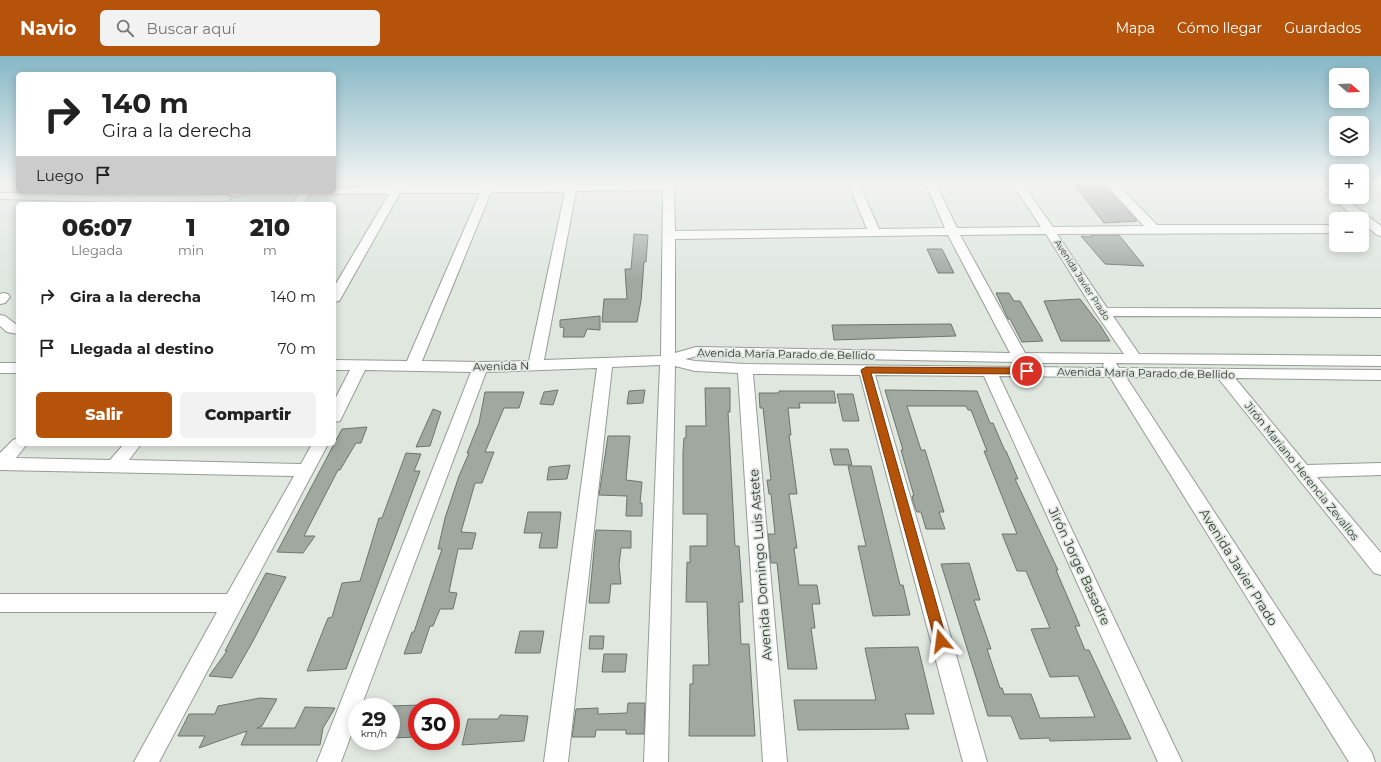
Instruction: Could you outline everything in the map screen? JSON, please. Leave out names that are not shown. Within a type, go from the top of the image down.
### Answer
[{"type":"street","points":[[336,295],[382,215]]},
{"type":"street","points":[[413,366],[476,215]]},
{"type":"street","points":[[536,365],[565,215]]},
{"type":"street","points":[[656,762],[667,360],[669,215]]},
{"type":"street","points":[[867,215],[875,233]]},
{"type":"street","points":[[945,215],[1027,371]]},
{"type":"street","name":"Avenida Javier Prado","points":[[1039,215],[1102,312],[1135,359]]},
{"type":"street","points":[[1141,215],[1154,229]]},
{"type":"street","points":[[1359,215],[1379,231]]},
{"type":"street","points":[[669,235],[1154,229],[1329,229]]},
{"type":"street","points":[[1369,230],[1379,231]]},
{"type":"street","points":[[1102,312],[1381,313]]},
{"type":"street","points":[[0,320],[12,329],[16,330]]},
{"type":"street","name":"Avenida María Parado de Bellido","points":[[667,360],[696,351],[1020,358],[1223,374],[1381,375]]},
{"type":"street","name":"Avenida María Parado de Bellido","points":[[667,360],[695,366],[745,369],[989,371],[1027,371],[1111,366],[1135,359],[1381,361]]},
{"type":"street","name":"Avenida N","points":[[336,365],[480,367],[667,360]]},
{"type":"street","points":[[556,762],[605,363]]},
{"type":"street","points":[[336,413],[360,365]]},
{"type":"street","name":"Avenida Javier Prado","points":[[1111,366],[1363,762]]},
{"type":"street","points":[[329,762],[480,367]]},
{"type":"street","points":[[0,368],[16,368]]},
{"type":"street","name":"Avenida Domingo Luis Astete","points":[[745,369],[775,762]]},
{"type":"street","points":[[866,370],[975,762]]},
{"type":"street","name":"Jirón Jorge Basadre","points":[[989,371],[1170,762]]},
{"type":"street","name":"Jirón Mariano Herencia Zevallos","points":[[1223,374],[1381,567]]},
{"type":"street","points":[[0,464],[17,446]]},
{"type":"street","points":[[114,467],[131,446]]},
{"type":"street","points":[[146,762],[319,446]]},
{"type":"street","points":[[0,464],[305,470]]},
{"type":"street","points":[[1302,471],[1381,470]]},
{"type":"street","points":[[3,606],[233,603]]},
{"type":"building","points":[[1098,215],[1131,215],[1137,221],[1104,223]]},
{"type":"building","points":[[634,234],[648,235],[646,262],[644,262],[641,301],[637,322],[602,322],[604,299],[627,299],[625,269],[631,269]]},
{"type":"building","points":[[1091,235],[1119,235],[1144,266],[1105,264],[1081,236],[1091,237]]},
{"type":"building","points":[[927,249],[942,249],[954,273],[938,273]]},
{"type":"building","points":[[996,293],[1009,293],[1014,301],[1020,301],[1043,341],[1022,342],[1010,319],[1008,319]]},
{"type":"building","points":[[1080,299],[1110,341],[1061,341],[1044,301]]},
{"type":"building","points":[[600,316],[600,330],[587,329],[584,337],[563,337],[564,328],[560,327],[560,320]]},
{"type":"building","points":[[951,324],[956,336],[834,340],[832,325]]},
{"type":"building","points":[[705,388],[730,388],[730,412],[728,412],[735,546],[739,546],[743,602],[739,602],[741,644],[749,644],[755,736],[689,736],[690,684],[693,684],[693,665],[709,665],[707,602],[686,602],[687,562],[690,563],[690,546],[707,546],[707,514],[683,514],[683,452],[684,438],[686,438],[686,426],[706,426]]},
{"type":"building","points":[[558,390],[553,405],[540,404],[544,392]]},
{"type":"building","points":[[645,390],[643,403],[627,404],[629,391]]},
{"type":"building","points":[[885,390],[977,391],[990,423],[993,423],[1006,451],[1018,479],[1015,479],[1058,570],[1056,570],[1080,626],[1075,626],[1085,650],[1089,650],[1131,739],[1050,741],[1049,738],[1020,739],[1011,716],[988,716],[941,564],[969,563],[980,600],[974,600],[991,649],[987,649],[1000,688],[1002,688],[1004,694],[1031,694],[1040,718],[1095,717],[1078,676],[1050,677],[1031,629],[1050,628],[1026,571],[1017,571],[1002,534],[1017,534],[984,451],[987,451],[971,410],[968,410],[966,406],[907,406],[921,450],[925,450],[944,512],[939,512],[945,529],[926,529],[921,512],[917,512],[913,502],[912,496],[914,496],[901,450],[903,450]]},
{"type":"building","points":[[779,391],[834,391],[836,403],[799,403],[800,408],[788,408],[791,435],[789,435],[797,494],[789,494],[797,548],[794,548],[799,585],[817,585],[820,604],[812,604],[815,628],[811,628],[817,669],[788,669],[777,563],[771,563],[768,534],[775,534],[771,494],[769,494],[767,480],[771,480],[763,408],[760,408],[759,393],[779,393]]},
{"type":"building","points":[[485,392],[524,392],[519,408],[504,408],[485,452],[494,452],[482,483],[475,483],[461,532],[476,533],[472,549],[458,549],[449,592],[457,593],[453,609],[440,609],[433,626],[430,626],[421,653],[404,654],[412,632],[414,632],[442,549],[438,549],[445,518],[479,423]]},
{"type":"building","points":[[837,394],[853,394],[859,421],[843,421]]},
{"type":"building","points":[[433,409],[441,412],[430,446],[416,447]]},
{"type":"building","points":[[367,427],[361,443],[356,443],[340,470],[338,470],[304,536],[315,536],[303,553],[277,552],[333,446],[336,446],[336,440],[342,429]]},
{"type":"building","points":[[608,436],[630,436],[626,480],[642,482],[640,503],[642,503],[642,516],[626,516],[627,496],[599,495]]},
{"type":"building","points":[[830,449],[848,449],[852,465],[834,465]]},
{"type":"building","points":[[406,453],[421,454],[414,471],[420,471],[346,669],[307,671],[328,618],[332,617],[342,583],[360,581],[379,518],[382,518]]},
{"type":"building","points":[[570,465],[567,479],[547,480],[549,467]]},
{"type":"building","points":[[848,466],[871,466],[900,585],[903,585],[910,615],[873,616],[858,546],[866,546]]},
{"type":"building","points":[[528,512],[561,512],[557,548],[539,548],[542,533],[524,533]]},
{"type":"building","points":[[596,530],[631,531],[631,548],[621,548],[619,565],[621,584],[611,584],[609,603],[589,603]]},
{"type":"building","points":[[266,573],[286,577],[253,641],[232,678],[209,676],[227,651],[225,651]]},
{"type":"building","points":[[520,631],[544,631],[540,653],[515,653]]},
{"type":"building","points":[[590,636],[604,636],[603,649],[589,649]]},
{"type":"building","points":[[918,647],[934,714],[905,714],[909,729],[798,730],[794,700],[876,700],[865,648]]},
{"type":"building","points":[[604,654],[627,654],[625,672],[602,672]]},
{"type":"building","points":[[260,698],[277,699],[262,726],[257,728],[295,728],[305,707],[335,708],[323,728],[320,745],[241,745],[247,731],[199,748],[205,736],[178,736],[189,714],[215,714],[218,706]]},
{"type":"building","points":[[628,703],[645,703],[644,734],[626,734],[626,730],[596,730],[595,737],[572,737],[576,709],[598,708],[598,714],[627,713]]},
{"type":"building","points":[[408,705],[408,737],[400,738],[400,706]]},
{"type":"building","points":[[500,715],[528,716],[524,741],[462,745],[468,719],[498,719]]},
{"type":"route","points":[[941,641],[866,370],[1027,371]]}]
